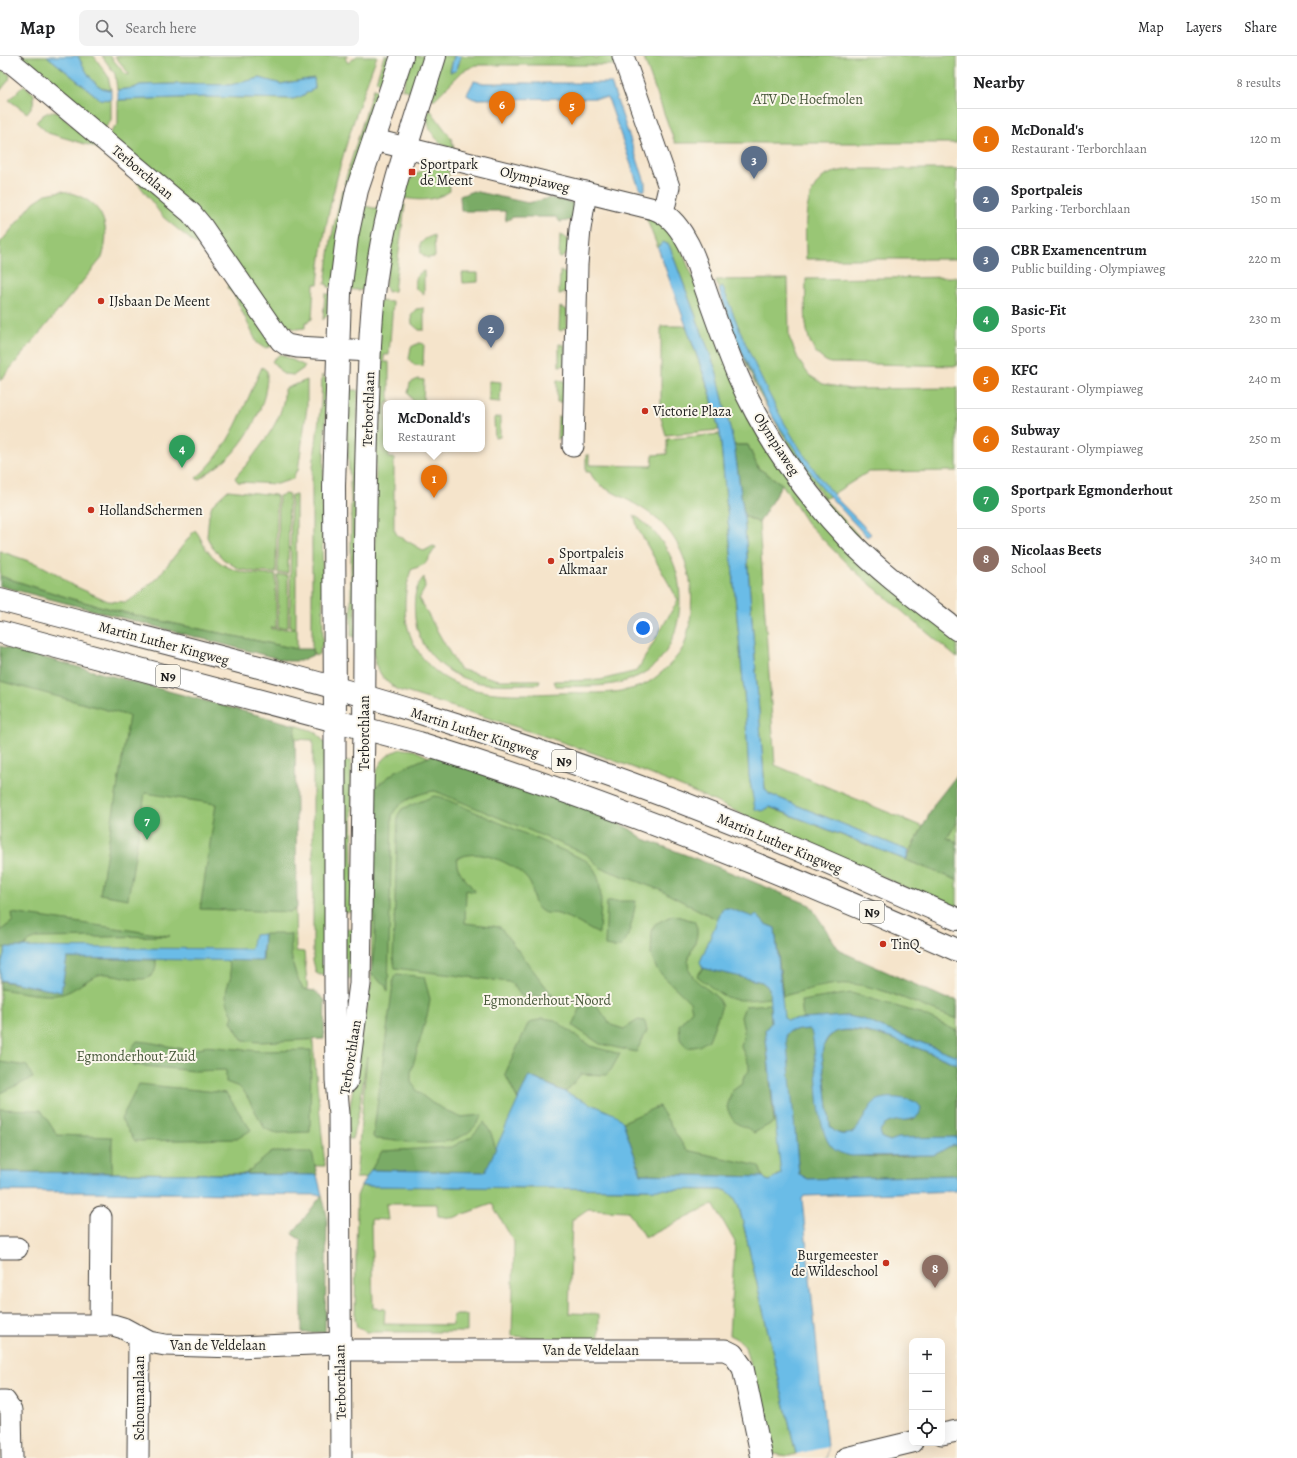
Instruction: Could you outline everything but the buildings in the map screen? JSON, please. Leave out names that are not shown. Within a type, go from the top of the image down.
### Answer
[{"type":"main road","name":"Terborchlaan","points":[[335,721],[334,486],[340,292],[347,238],[357,190],[402,56]]},
{"type":"main road","name":"Terborchlaan","points":[[364,728],[366,484],[373,296],[383,235],[406,148],[435,56]]},
{"type":"main road","name":"Martin Luther Kingweg","points":[[0,600],[335,689],[426,715],[625,782],[768,837],[957,919]]},
{"type":"main road","name":"Martin Luther Kingweg","points":[[0,632],[364,728],[460,755],[594,800],[787,875],[957,950]]},
{"type":"main road","name":"N9","points":[[787,875],[832,910]]},
{"type":"street","points":[[623,56],[669,187],[663,213]]},
{"type":"street","name":"Terborchlaan","points":[[0,58],[12,63],[191,213],[201,225],[281,341],[287,345],[297,347],[370,351]]},
{"type":"street","points":[[374,140],[406,148]]},
{"type":"street","name":"Olympiaweg","points":[[406,148],[586,192],[663,213],[679,229],[689,246],[731,360],[745,391],[772,438],[803,485],[833,522],[867,557],[957,630]]},
{"type":"street","points":[[573,446],[577,265],[580,229],[586,192]]},
{"type":"street","name":"Terborchlaan","points":[[335,721],[335,984],[336,1080],[340,1114],[339,1346],[341,1458]]},
{"type":"street","name":"Terborchlaan","points":[[340,1114],[348,1080],[360,984],[364,728]]},
{"type":"street","points":[[100,1325],[101,1217]]},
{"type":"street","name":"Van de Veldelaan","points":[[0,1325],[100,1325],[118,1327],[139,1338],[158,1345],[182,1346],[725,1350],[733,1354],[743,1368],[762,1458]]},
{"type":"street","name":"Schoumanlaan","points":[[138,1458],[139,1338]]},
{"type":"street","points":[[0,1401],[5,1401],[11,1410],[12,1458]]},
{"type":"street","points":[[945,1433],[957,1431]]},
{"type":"street","points":[[846,1458],[909,1443]]},
{"type":"green space","points":[[18,56],[47,56],[100,99],[111,100],[111,121],[104,129]]},
{"type":"green space","points":[[78,56],[94,56],[108,76],[111,90],[100,87],[95,83]]},
{"type":"green space","points":[[102,56],[110,56],[126,75],[129,74],[115,56],[348,56],[345,58],[348,63],[357,56],[377,56],[357,111],[332,197],[321,255],[318,284],[314,284],[312,319],[305,323],[305,328],[296,329],[282,325],[109,134],[118,124],[118,100],[206,97],[293,99],[300,97],[315,88],[314,78],[280,84],[260,78],[230,85],[140,85],[134,88],[117,90],[115,74]]},
{"type":"green space","points":[[384,56],[395,56],[386,85],[376,81]]},
{"type":"green space","points":[[412,56],[429,56],[418,94],[402,89]]},
{"type":"green space","points":[[439,56],[454,56],[450,70],[458,67],[461,56],[594,56],[595,58],[600,56],[617,56],[620,65],[476,65],[463,71],[435,99],[432,99]]},
{"type":"green space","name":"ATV De Hoefmolen","points":[[643,56],[957,56],[957,143],[675,143]]},
{"type":"green space","points":[[0,68],[10,75],[9,80],[0,91]]},
{"type":"green space","points":[[24,85],[34,94],[33,105],[27,113],[9,100]]},
{"type":"green space","points":[[373,89],[384,92],[355,187],[344,184]]},
{"type":"green space","points":[[429,108],[451,138],[454,148],[452,149],[440,142],[432,133],[428,121]]},
{"type":"green space","points":[[49,112],[56,112],[179,209],[214,261],[210,260],[198,246],[163,217],[129,171],[95,147],[48,133],[36,122],[43,115]]},
{"type":"green space","points":[[434,166],[448,166],[450,191],[444,195],[425,200],[399,197],[411,179],[421,171]]},
{"type":"green space","points":[[849,169],[957,169],[957,259],[806,259],[806,216],[811,195],[815,186],[822,178],[831,173]]},
{"type":"green space","points":[[342,190],[353,193],[337,288],[328,287],[328,285],[325,284],[331,240]]},
{"type":"green space","points":[[62,191],[75,194],[86,199],[100,214],[106,233],[102,258],[0,381],[0,243],[34,202],[46,194]]},
{"type":"green space","points":[[473,191],[528,203],[550,198],[573,203],[577,213],[572,220],[560,222],[556,217],[513,217],[506,221],[505,211],[461,211],[460,196]]},
{"type":"green space","points":[[395,203],[405,205],[394,291],[387,292],[387,288],[385,287]]},
{"type":"green space","points":[[360,205],[383,210],[369,291],[346,289]]},
{"type":"green space","points":[[645,215],[655,219],[675,235],[757,429],[957,639],[957,658],[849,566],[807,523],[782,484],[758,468],[748,445],[734,445],[716,370],[669,245],[663,242],[658,248]]},
{"type":"green space","points":[[434,235],[435,257],[427,258],[421,253],[420,244],[425,239]]},
{"type":"green space","points":[[560,235],[564,236],[568,240],[569,248],[568,254],[559,258]]},
{"type":"green space","points":[[424,271],[424,294],[416,289],[415,284],[417,276]]},
{"type":"green space","points":[[560,271],[568,275],[567,291],[559,294]]},
{"type":"green space","points":[[462,273],[478,273],[478,282],[463,283]]},
{"type":"green space","points":[[957,277],[957,366],[830,363],[820,357],[813,348],[806,327],[806,279]]},
{"type":"green space","points":[[788,279],[789,337],[799,361],[809,375],[823,384],[850,389],[957,388],[957,471],[868,472],[825,499],[797,460],[759,393],[733,334],[716,280]]},
{"type":"green space","points":[[231,281],[274,346],[264,348],[257,343],[234,294],[227,288]]},
{"type":"green space","points":[[325,294],[332,294],[330,312],[323,320]]},
{"type":"green space","points":[[377,301],[393,302],[389,355],[384,355],[384,362],[389,362],[389,400],[383,400],[383,452],[389,452],[389,458],[394,458],[394,529],[397,535],[424,551],[433,546],[436,547],[425,564],[411,570],[405,598],[407,626],[414,644],[426,662],[441,676],[458,685],[497,693],[602,693],[623,691],[643,685],[654,678],[673,661],[685,643],[689,626],[692,598],[688,571],[678,545],[672,535],[646,511],[608,490],[596,481],[590,472],[586,472],[586,455],[589,455],[589,465],[652,466],[653,455],[667,454],[667,439],[720,434],[745,703],[749,776],[753,796],[762,811],[769,807],[957,880],[957,911],[759,821],[758,822],[627,765],[536,733],[399,690],[382,676],[377,668],[374,657]]},
{"type":"green space","points":[[560,307],[567,310],[567,327],[561,331],[559,330]]},
{"type":"green space","points":[[424,308],[424,330],[419,330],[412,324],[411,315],[416,309]]},
{"type":"green space","points":[[661,326],[686,326],[710,393],[719,430],[666,435],[661,418]]},
{"type":"green space","points":[[419,343],[424,344],[423,366],[414,365],[409,359],[411,347]]},
{"type":"green space","points":[[559,344],[565,345],[565,365],[559,366]]},
{"type":"green space","points":[[280,354],[305,366],[304,368],[294,375],[283,374],[272,361]]},
{"type":"green space","points":[[262,367],[267,371],[266,383],[261,408],[256,420],[242,441],[226,460],[198,480],[196,478],[218,455],[235,427]]},
{"type":"green space","points":[[322,375],[327,380],[322,516],[323,642],[319,654],[315,656],[312,649],[312,475],[321,402]]},
{"type":"green space","points":[[418,379],[424,380],[423,400],[412,400],[408,393],[410,383]]},
{"type":"green space","points":[[307,380],[307,407],[298,471],[296,471],[293,479],[277,484],[238,482],[235,478],[249,462],[274,426],[282,408],[284,389]]},
{"type":"green space","points":[[557,380],[565,381],[564,402],[557,402]]},
{"type":"green space","points":[[489,381],[501,382],[500,402],[489,401]]},
{"type":"green space","points":[[343,390],[358,390],[355,637],[351,636],[351,497]]},
{"type":"green space","points":[[558,416],[565,418],[564,438],[557,439]]},
{"type":"green space","points":[[500,417],[500,437],[495,438],[494,418]]},
{"type":"green space","points":[[734,445],[748,445],[758,468],[782,484],[759,523],[744,515]]},
{"type":"green space","points":[[228,490],[277,496],[276,573],[255,572],[239,569],[223,559],[212,547],[207,537],[209,515],[212,505]]},
{"type":"green space","points":[[285,494],[289,495],[288,573],[278,573],[279,496]]},
{"type":"green space","points":[[291,495],[296,495],[296,628],[290,627]]},
{"type":"green space","points":[[634,515],[647,525],[664,544],[675,567],[679,581],[680,596],[676,627],[671,641],[664,654],[654,665],[632,679],[600,686],[556,686],[554,681],[600,680],[637,671],[678,600],[638,529]]},
{"type":"green space","points":[[744,516],[759,523],[775,765],[923,827],[909,851],[769,794],[765,789]]},
{"type":"green space","points":[[195,530],[206,549],[213,557],[229,568],[246,573],[276,575],[276,628],[272,627],[271,629],[297,629],[297,649],[146,618],[72,599],[0,576],[0,551],[40,565],[59,575],[70,584],[108,601],[126,602],[135,597],[158,577]]},
{"type":"green space","points":[[278,575],[288,575],[288,627],[278,628]]},
{"type":"green space","points":[[0,576],[72,599],[146,618],[297,649],[312,649],[313,655],[300,661],[287,661],[0,586]]},
{"type":"green space","points":[[424,577],[425,588],[419,599],[459,669],[499,680],[540,680],[539,684],[489,684],[476,682],[451,672],[440,664],[423,644],[415,618],[416,591]]},
{"type":"green space","points":[[0,646],[295,725],[297,908],[291,912],[200,909],[216,804],[145,793],[128,899],[100,894],[129,716],[0,681]]},
{"type":"green space","name":"Egmonderhout-Zuid","points":[[0,660],[291,736],[296,951],[304,952],[325,1166],[256,1165],[245,1174],[112,1173],[112,1164],[0,1163]]},
{"type":"green space","points":[[295,725],[316,732],[328,747],[331,975],[320,975],[316,973],[313,960],[313,740],[294,739]]},
{"type":"green space","name":"Egmonderhout-Noord","points":[[401,749],[414,750],[837,952],[957,1006],[957,1171],[781,1173],[770,1181],[766,1180],[761,1174],[356,1178],[367,1056],[359,1111],[352,1139],[348,1139],[348,1119],[369,988],[371,990],[373,783],[379,766],[385,758]]},
{"type":"green space","points":[[433,755],[584,806],[630,829],[644,839],[810,905],[840,951],[945,998],[957,1000],[957,1019],[878,989],[852,984],[835,984],[783,996],[775,928],[765,924],[756,914],[753,918],[728,908],[722,909],[718,920],[660,890],[601,868],[586,854],[435,791],[423,793],[404,802],[398,806],[392,816],[388,992],[385,985],[371,974],[375,940],[374,788],[396,771]]},
{"type":"green space","points":[[341,761],[351,761],[354,912],[342,912]]},
{"type":"green space","points":[[957,775],[957,822],[947,838],[957,842],[957,880],[906,860],[935,803]]},
{"type":"green space","points":[[434,796],[441,797],[585,860],[592,866],[597,874],[601,893],[599,934],[563,916],[540,910],[535,903],[532,888],[528,880],[505,862],[485,855],[475,854],[465,855],[457,859],[460,871],[475,892],[466,890],[465,923],[500,927],[553,996],[521,996],[509,982],[395,968],[393,957],[398,815],[402,809]]},
{"type":"green space","points":[[957,822],[957,842],[947,838]]},
{"type":"green space","points":[[607,901],[636,901],[627,938],[619,947],[605,946]]},
{"type":"green space","points":[[12,913],[170,936],[38,938],[30,941],[24,947],[0,948],[0,931],[13,921]]},
{"type":"green space","points":[[673,915],[694,921],[697,928],[697,934],[689,957],[689,969],[696,980],[715,996],[722,1006],[709,1040],[699,1046],[687,1048],[680,1039],[679,1025],[692,1010],[690,1002],[657,970],[651,955],[652,931],[655,924]]},
{"type":"green space","points":[[341,928],[355,930],[355,979],[340,978]]},
{"type":"green space","points":[[264,934],[291,934],[292,962],[299,982],[303,989],[315,991],[325,1000],[324,1039],[260,1042],[243,1041],[231,1021],[233,1016],[226,997],[231,976],[227,960],[263,961]]},
{"type":"green space","points":[[67,958],[156,960],[155,970],[151,976],[145,979],[103,974],[93,977],[72,990],[55,995],[39,995],[0,989],[0,981],[61,991]]},
{"type":"green space","points":[[703,968],[762,982],[769,988],[770,998],[737,1000],[723,995],[697,976]]},
{"type":"green space","points":[[397,974],[424,977],[430,999],[428,1012],[411,1072],[411,1082],[418,1092],[432,1103],[459,1117],[482,1115],[474,1128],[463,1136],[449,1141],[435,1143],[375,1139],[373,1137],[394,976]]},
{"type":"green space","points":[[587,992],[611,1025],[624,1029],[638,1020],[645,1021],[647,1031],[636,1052],[600,1044],[573,1026]]},
{"type":"green space","points":[[851,993],[919,1013],[957,1031],[957,1056],[863,1019],[846,1016],[803,1019],[801,1001]]},
{"type":"green space","points":[[770,1004],[771,1023],[765,1030],[774,1122],[754,1133],[736,1123],[730,1115],[727,1107],[732,1091],[743,1083],[743,1078],[749,1071],[749,1065],[741,1047],[744,1031],[741,1017],[745,1006]]},
{"type":"green space","points":[[542,1018],[555,1020],[590,1046],[620,1054],[611,1070],[606,1075],[581,1074],[566,1092],[529,1076],[518,1100],[505,1074],[528,1024]]},
{"type":"green space","points":[[809,1029],[812,1032],[831,1146],[851,1155],[880,1157],[933,1155],[950,1146],[957,1145],[957,1175],[808,1179],[799,1174],[785,1034],[788,1031]]},
{"type":"green space","points":[[838,1031],[854,1031],[884,1036],[957,1064],[957,1137],[890,1141],[882,1138],[880,1131],[886,1124],[894,1121],[913,1120],[921,1108],[847,1135],[835,1132],[830,1126],[822,1053],[827,1039]]},
{"type":"green space","name":"Egmonderhout-Zuid","points":[[137,1041],[187,1049],[204,1048],[204,1046],[260,1051],[311,1050],[310,1132],[277,1133],[265,1129],[245,1093],[239,1087],[226,1082],[226,1070],[194,1071],[134,1065],[131,1049]]},
{"type":"green space","points":[[0,1062],[27,1066],[33,1078],[0,1093]]},
{"type":"green space","points":[[139,1084],[226,1093],[251,1130],[237,1139],[135,1141],[121,1119]]},
{"type":"green space","points":[[659,1106],[686,1150],[759,1166],[763,1177],[641,1174],[623,1122]]},
{"type":"green space","points":[[0,1109],[41,1110],[57,1135],[112,1137],[112,1173],[0,1172]]},
{"type":"green space","points":[[484,1122],[491,1133],[496,1150],[485,1172],[371,1170],[382,1151],[452,1147],[472,1136]]},
{"type":"green space","points":[[272,1152],[312,1152],[317,1175],[245,1174]]},
{"type":"green space","points":[[361,1186],[725,1190],[730,1193],[736,1201],[741,1216],[796,1454],[789,1456],[774,1454],[745,1347],[739,1340],[729,1335],[735,1242],[713,1204],[645,1238],[628,1211],[588,1209],[572,1220],[569,1313],[599,1314],[599,1343],[512,1336],[514,1242],[492,1204],[453,1218],[438,1216],[437,1204],[386,1204],[388,1220],[371,1219],[373,1308],[385,1309],[384,1324],[452,1325],[453,1315],[467,1315],[467,1332],[366,1332],[357,1327],[355,1319],[357,1196]]},
{"type":"green space","points":[[322,1195],[327,1216],[325,1332],[302,1333],[301,1240],[292,1234]]},
{"type":"water","points":[[47,56],[78,56],[95,83],[100,87],[111,90],[111,100],[100,99]]},
{"type":"water","points":[[454,56],[461,56],[456,71],[450,72]]},
{"type":"water","points":[[260,78],[281,84],[314,78],[315,88],[300,97],[293,99],[206,97],[118,100],[118,90],[134,88],[140,85],[230,85]]},
{"type":"water","points":[[474,81],[482,83],[611,83],[645,182],[644,191],[639,188],[608,98],[474,99],[467,94]]},
{"type":"water","points":[[663,242],[669,245],[716,370],[734,445],[744,516],[765,789],[769,794],[909,851],[906,860],[770,807],[762,811],[755,809],[749,776],[745,703],[720,434],[710,392],[658,248]]},
{"type":"water","points":[[722,285],[755,365],[794,440],[827,487],[871,534],[867,537],[821,487],[770,413],[742,352],[719,290]]},
{"type":"water","points":[[728,908],[753,917],[756,914],[765,924],[775,928],[784,1017],[787,1020],[846,1016],[863,1019],[957,1056],[957,1064],[894,1039],[875,1034],[843,1030],[832,1034],[825,1042],[822,1053],[830,1126],[834,1131],[842,1134],[852,1133],[859,1126],[871,1106],[876,1101],[892,1098],[912,1101],[918,1104],[921,1108],[919,1114],[915,1118],[890,1122],[884,1125],[880,1131],[882,1138],[890,1141],[898,1138],[957,1137],[957,1145],[950,1146],[933,1155],[851,1156],[834,1149],[830,1145],[825,1135],[821,1122],[811,1031],[809,1029],[789,1031],[786,1034],[799,1174],[808,1179],[957,1175],[957,1191],[804,1196],[802,1199],[827,1447],[826,1458],[796,1454],[740,1211],[733,1196],[725,1190],[361,1186],[371,1170],[485,1172],[529,1076],[616,1115],[623,1122],[641,1174],[763,1177],[770,1181],[781,1174],[765,1030],[771,1023],[769,988],[762,982],[703,968],[700,962],[722,909]]},
{"type":"water","points":[[264,934],[262,961],[67,958],[61,992],[0,980],[0,968],[6,947],[251,949],[254,935]]},
{"type":"water","points":[[0,1172],[317,1175],[322,1195],[0,1191]]},
{"type":"pier","points":[[827,1447],[826,1458],[796,1458],[796,1454]]},
{"type":"place","name":"Subway","points":[[502,124]]},
{"type":"place","name":"KFC","points":[[572,125]]},
{"type":"place","name":"Sportpark de Meent","points":[[412,172]]},
{"type":"place","name":"CBR Examencentrum","points":[[754,179]]},
{"type":"place","name":"IJsbaan De Meent","points":[[101,301]]},
{"type":"place","name":"Sportpaleis","points":[[491,348]]},
{"type":"place","name":"Victorie Plaza","points":[[645,411]]},
{"type":"place","name":"Basic-Fit","points":[[182,468]]},
{"type":"place","name":"McDonald's","points":[[434,498]]},
{"type":"place","name":"HollandSchermen","points":[[91,510]]},
{"type":"place","name":"Sportpaleis Alkmaar","points":[[551,561]]},
{"type":"place","name":"Sportpark Egmonderhout","points":[[147,840]]},
{"type":"place","name":"TinQ","points":[[883,944]]},
{"type":"place","name":"Burgemeester de Wildeschool","points":[[886,1263]]},
{"type":"place","name":"Nicolaas Beets","points":[[935,1288]]}]
